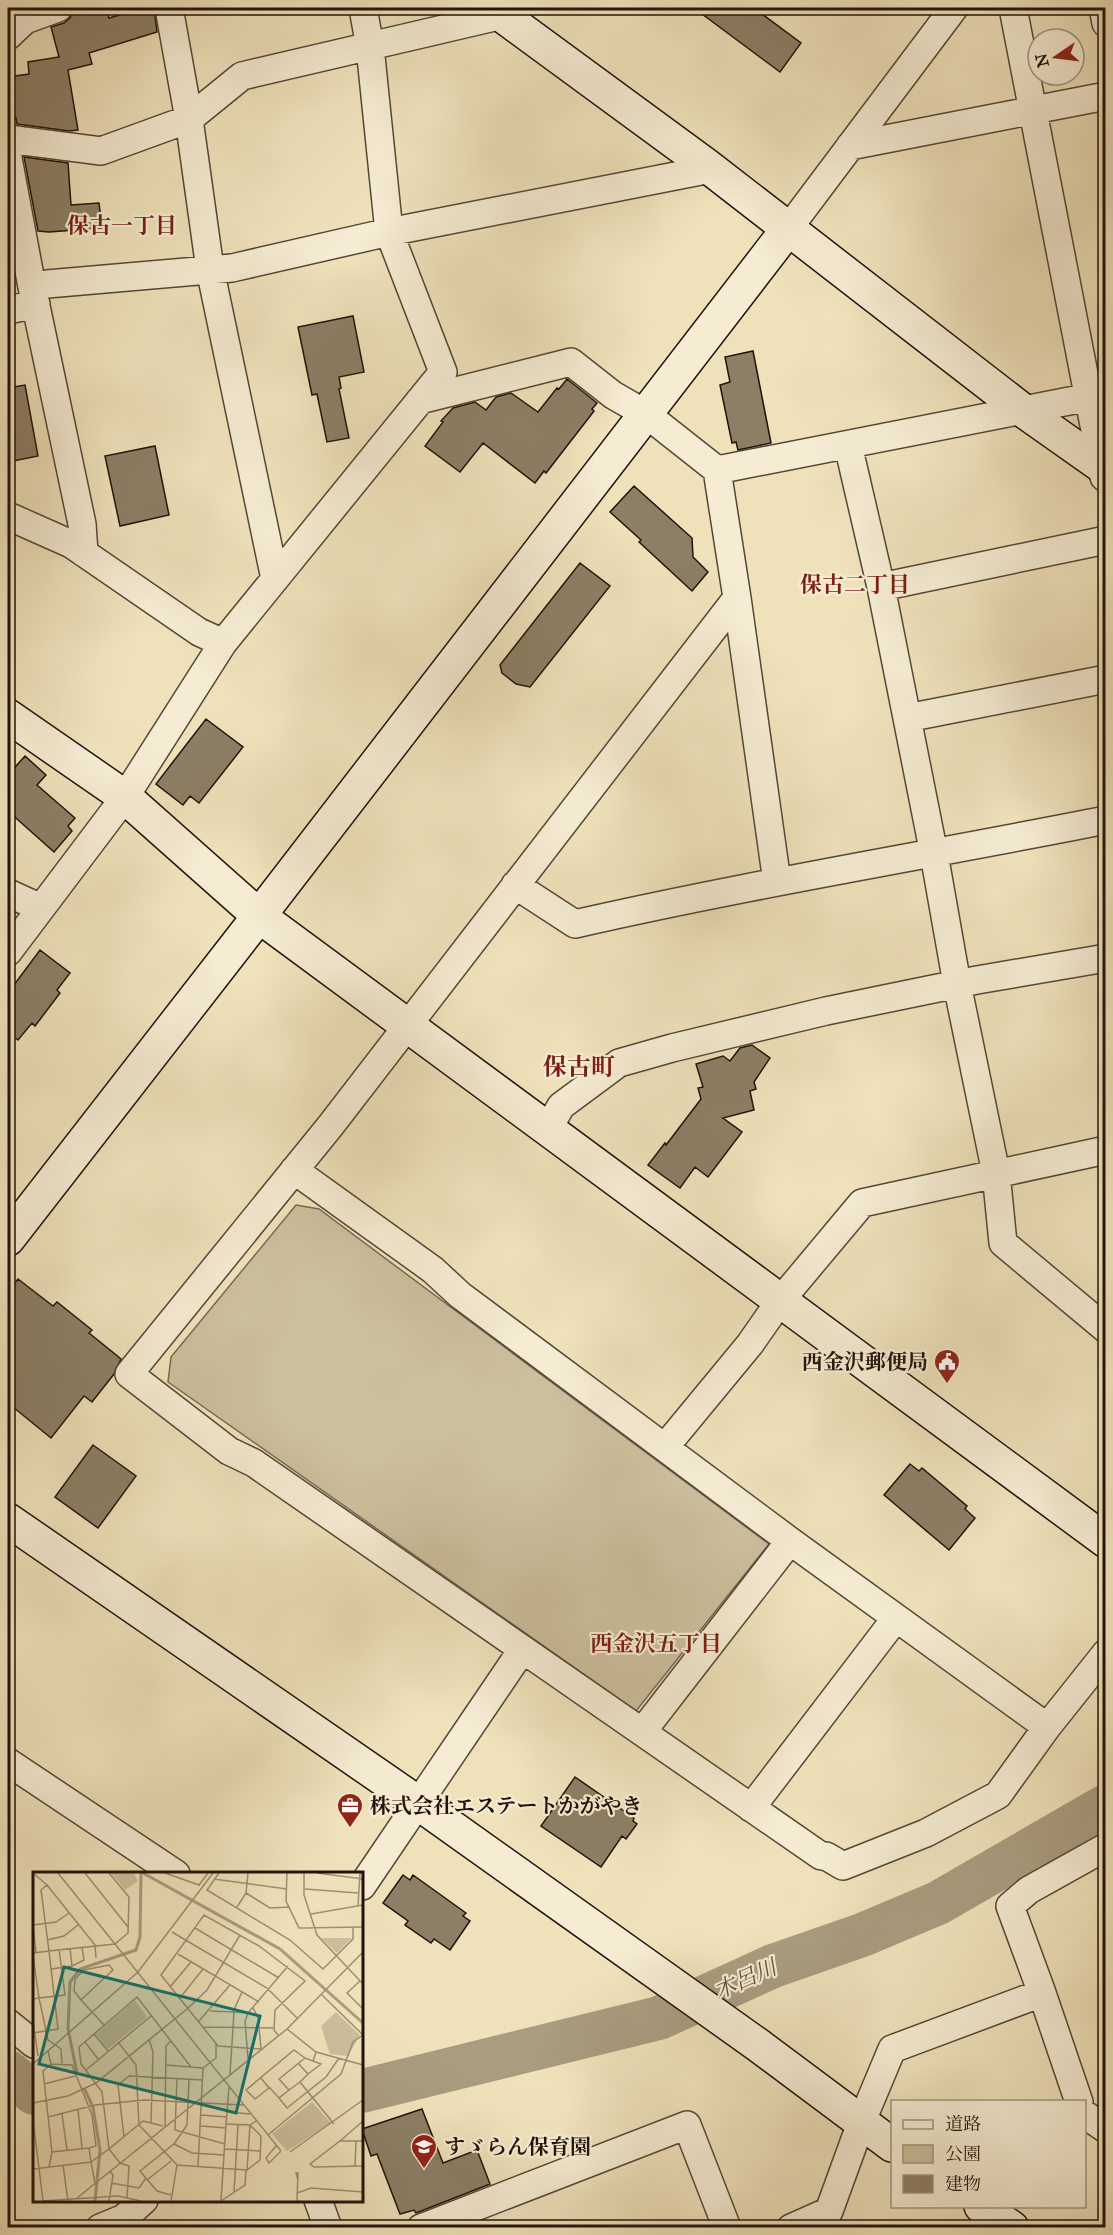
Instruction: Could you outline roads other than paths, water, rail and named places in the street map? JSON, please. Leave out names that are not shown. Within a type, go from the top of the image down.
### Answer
[{"type":"street","points":[[8,36],[25,20],[58,8]]},
{"type":"street","points":[[169,8],[189,119],[210,269],[275,579]]},
{"type":"street","points":[[8,952],[125,797],[222,643],[443,372],[389,232],[363,8]]},
{"type":"street","points":[[8,1239],[789,229],[954,8]]},
{"type":"street","points":[[1013,8],[1032,110],[1097,396],[1104,472]]},
{"type":"street","points":[[1103,8],[1106,22]]},
{"type":"street","points":[[8,138],[101,151],[189,119],[242,76],[369,47],[497,11],[711,169],[1104,472]]},
{"type":"street","points":[[850,146],[1106,96]]},
{"type":"street","points":[[8,158],[34,296],[82,524],[84,553]]},
{"type":"street","points":[[8,310],[34,296],[47,284],[232,268],[389,232],[711,169]]},
{"type":"street","points":[[420,400],[571,362],[613,395],[646,414],[717,470],[777,882]]},
{"type":"street","points":[[717,470],[1097,396]]},
{"type":"street","points":[[848,445],[881,587],[957,984],[996,1173],[1003,1243],[1106,1329]]},
{"type":"street","points":[[8,516],[71,544],[199,632],[222,643]]},
{"type":"street","points":[[881,587],[1106,540]]},
{"type":"street","points":[[737,598],[408,1026],[129,1374],[229,1451],[254,1463],[821,1856],[826,1856],[843,1866],[926,1833],[998,1796],[1047,1727],[1106,1653]]},
{"type":"street","points":[[907,718],[1106,679]]},
{"type":"street","points":[[8,716],[125,797],[259,916],[1106,1541]]},
{"type":"street","points":[[515,885],[575,924],[777,882],[1106,820]]},
{"type":"street","points":[[8,893],[41,908]]},
{"type":"street","points":[[548,1129],[561,1106],[619,1063],[826,1011],[957,984],[1106,958]]},
{"type":"street","points":[[665,1447],[750,1344],[780,1301],[862,1203],[1106,1150]]},
{"type":"street","points":[[294,1170],[433,1270],[460,1294],[790,1541],[1047,1727]]},
{"type":"street","points":[[8,1520],[418,1803],[758,2045],[891,2144]]},
{"type":"street","points":[[642,1732],[790,1541]]},
{"type":"street","points":[[751,1808],[896,1618]]},
{"type":"street","points":[[363,1885],[522,1650]]},
{"type":"street","points":[[8,1762],[173,1872]]},
{"type":"street","points":[[1078,2100],[1010,1906],[1029,1890],[1106,1848]]},
{"type":"street","points":[[791,2228],[829,2211],[861,2123],[892,2049],[1042,1993]]},
{"type":"street","points":[[8,2024],[33,2043]]},
{"type":"street","points":[[1086,2115],[1106,2130]]},
{"type":"street","points":[[422,2228],[687,2125],[727,2228]]},
{"type":"street","points":[[100,2228],[124,2218],[142,2202]]},
{"type":"street","points":[[319,2202],[328,2228]]},
{"type":"street","points":[[984,2208],[1012,2228]]},
{"type":"waterway","name":"木呂川","points":[[363,2091],[659,2018],[773,1966],[862,1935],[938,1903],[1106,1806]]},
{"type":"waterway","name":"木呂川","points":[[8,2072],[33,2092]]},
{"type":"place","name":"西金沢郵便局","points":[[947,1385]]},
{"type":"place","name":"株式会社エステートかがやき","points":[[350,1829]]},
{"type":"place","name":"すゞらん保育園","points":[[424,2170]]},
{"type":"district","name":"保古一丁目","points":[[122,225]]},
{"type":"district","name":"保古二丁目","points":[[855,584]]},
{"type":"district","name":"保古町","points":[[579,1067]]},
{"type":"district","name":"西金沢五丁目","points":[[656,1643]]}]
